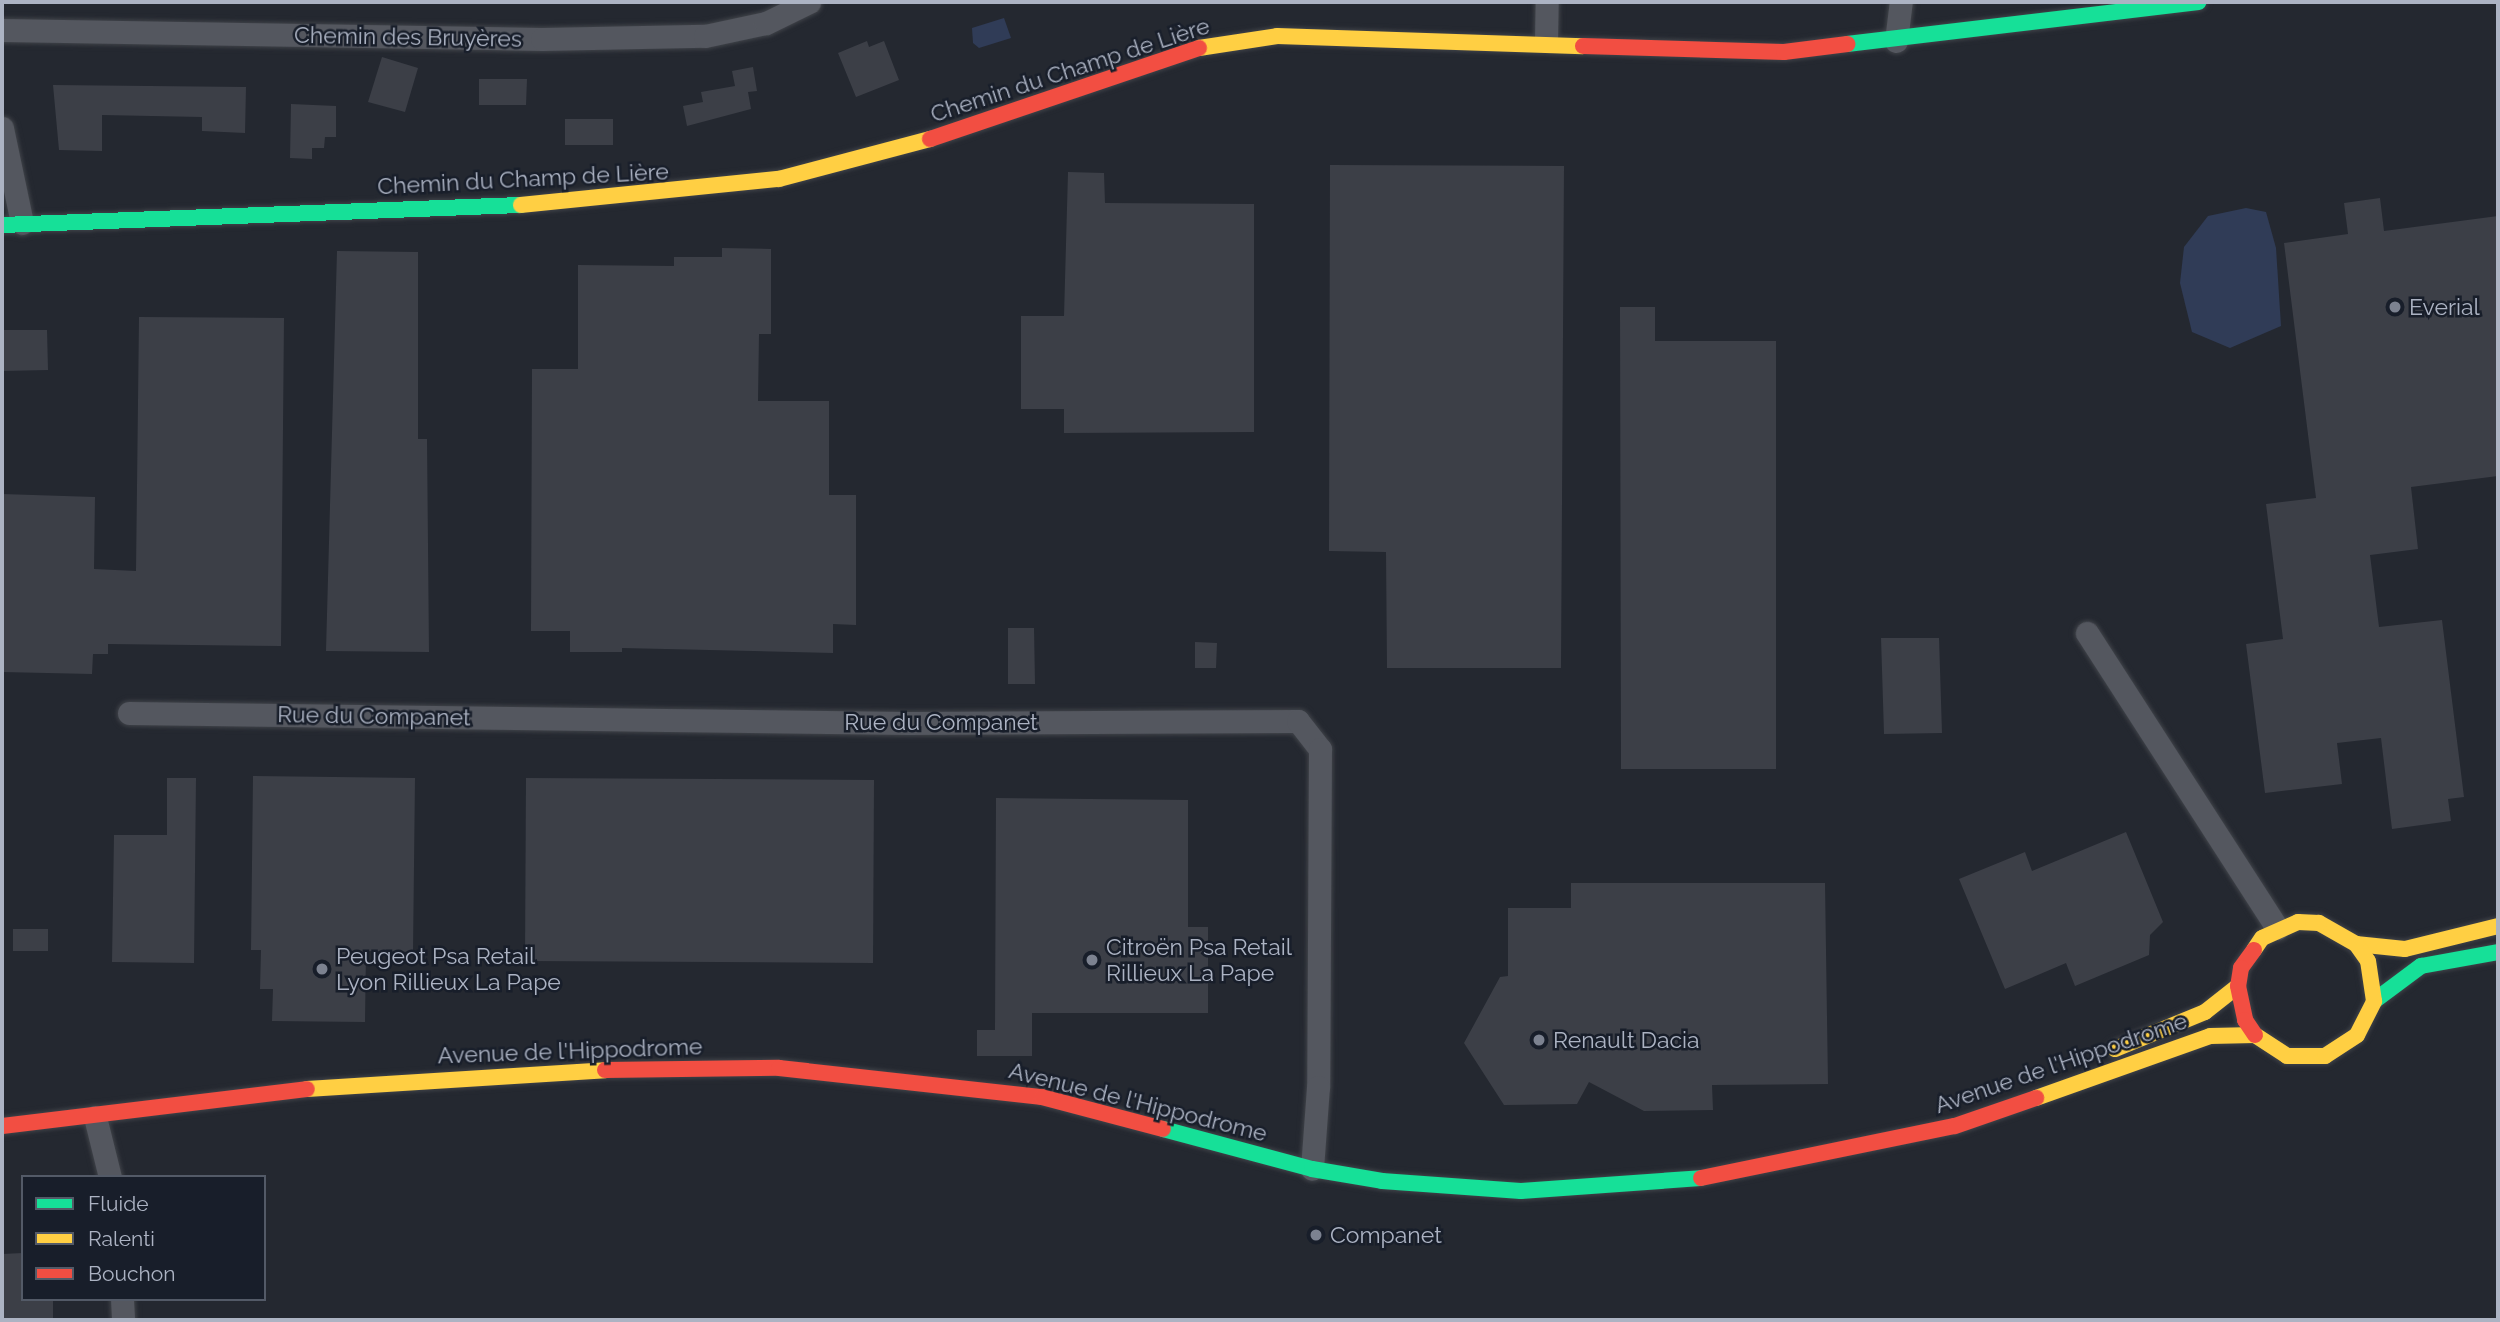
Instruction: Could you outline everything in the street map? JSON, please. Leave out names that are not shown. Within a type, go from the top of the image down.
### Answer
[{"type":"main road","name":"Chemin du Champ de Lière","points":[[12,224],[647,197],[779,179],[881,156],[1194,49],[1276,36],[1546,41],[1784,52],[1896,41],[2198,2]]},
{"type":"main road","points":[[2498,926],[2405,949],[2356,944],[2319,923],[2277,928],[2250,951],[2238,986],[2245,1020],[2255,1035],[2287,1056],[2325,1056],[2357,1035],[2374,1001],[2421,966],[2498,952]]},
{"type":"main road","points":[[2356,944],[2368,961],[2374,1001]]},
{"type":"main road","name":"Avenue de l'Hippodrome","points":[[2101,1053],[2204,1013],[2238,986]]},
{"type":"main road","name":"Avenue de l'Hippodrome","points":[[2,1126],[95,1117],[344,1084],[553,1071],[779,1068],[1042,1097],[1312,1169],[1433,1187],[1562,1191],[1751,1171],[1955,1126],[2210,1036],[2255,1035]]},
{"type":"main road","name":"Avenue de l'Hippodrome","points":[[1882,1140],[1963,1104]]},
{"type":"street","name":"Chemin des Bruyères","points":[[2,30],[542,39],[705,36],[766,23],[809,2]]},
{"type":"street","points":[[1546,41],[1547,2]]},
{"type":"street","points":[[1896,41],[1900,2]]},
{"type":"street","points":[[2,128],[12,224]]},
{"type":"street","points":[[2087,633],[2277,928]]},
{"type":"street","name":"Rue du Companet","points":[[129,713],[908,723],[1298,721],[1320,749],[1318,1087],[1312,1169]]},
{"type":"street","points":[[95,1117],[110,1175]]},
{"type":"street","points":[[122,1301],[123,1320]]},
{"type":"water","points":[[1004,18],[1011,38],[979,48],[973,43],[972,28]]},
{"type":"water","points":[[2246,208],[2266,212],[2276,248],[2281,326],[2230,348],[2192,332],[2180,283],[2184,247],[2208,216]]},
{"type":"building","points":[[867,41],[869,47],[884,41],[899,80],[856,97],[838,53]]},
{"type":"building","points":[[382,57],[418,68],[405,112],[368,102]]},
{"type":"building","points":[[753,67],[757,91],[748,92],[751,109],[687,126],[683,106],[703,102],[701,92],[735,86],[732,71]]},
{"type":"building","points":[[479,79],[527,79],[526,105],[479,105]]},
{"type":"building","points":[[53,85],[246,87],[245,133],[202,131],[202,117],[102,115],[102,151],[59,150]]},
{"type":"building","points":[[291,104],[336,106],[336,137],[325,137],[324,148],[312,148],[312,159],[290,158]]},
{"type":"building","points":[[565,119],[613,119],[613,145],[565,145]]},
{"type":"building","points":[[1330,165],[1564,166],[1561,668],[1387,668],[1386,552],[1329,551]]},
{"type":"building","points":[[1068,172],[1104,173],[1105,203],[1254,204],[1254,432],[1064,433],[1064,409],[1021,409],[1021,316],[1064,316]]},
{"type":"building","points":[[2380,198],[2384,231],[2498,216],[2498,476],[2411,487],[2418,549],[2370,555],[2379,627],[2442,620],[2464,797],[2448,799],[2451,821],[2392,829],[2381,738],[2337,743],[2342,784],[2265,793],[2246,644],[2283,639],[2266,504],[2316,498],[2284,243],[2348,234],[2344,203]]},
{"type":"building","points":[[722,248],[771,249],[771,334],[759,334],[758,401],[829,401],[829,495],[856,495],[856,625],[833,624],[833,653],[622,648],[622,652],[570,652],[570,631],[531,631],[532,369],[578,369],[578,265],[674,266],[674,257],[722,257]]},
{"type":"building","points":[[337,251],[418,252],[418,439],[427,439],[429,652],[326,651]]},
{"type":"building","points":[[1620,307],[1655,307],[1655,341],[1776,341],[1776,769],[1621,769]]},
{"type":"building","points":[[139,317],[284,318],[281,646],[108,644],[108,654],[93,654],[92,674],[2,672],[2,494],[95,497],[94,569],[136,571]]},
{"type":"building","points":[[2,330],[47,330],[48,370],[2,371]]},
{"type":"building","points":[[1008,628],[1034,628],[1035,684],[1008,684]]},
{"type":"building","points":[[1881,638],[1939,638],[1942,733],[1884,734]]},
{"type":"building","points":[[1195,642],[1217,643],[1216,668],[1195,668]]},
{"type":"building","points":[[253,776],[415,778],[413,952],[366,951],[365,1022],[272,1021],[273,989],[260,989],[261,950],[251,950]]},
{"type":"building","points":[[167,778],[196,778],[194,963],[112,962],[114,835],[167,835]]},
{"type":"building","points":[[526,778],[874,780],[873,963],[525,961]]},
{"type":"building","points":[[996,798],[1188,800],[1188,927],[1208,927],[1208,1013],[1032,1013],[1032,1056],[977,1056],[977,1030],[995,1030]]},
{"type":"building","points":[[2126,832],[2163,922],[2150,935],[2149,955],[2075,986],[2066,963],[2005,989],[1959,879],[2025,852],[2032,871]]},
{"type":"building","points":[[1571,883],[1825,883],[1828,1084],[1712,1085],[1713,1110],[1644,1111],[1589,1082],[1577,1104],[1504,1105],[1464,1043],[1500,977],[1508,976],[1508,908],[1571,908]]},
{"type":"building","points":[[13,929],[48,929],[48,951],[13,951]]},
{"type":"building","points":[[21,1253],[21,1301],[53,1301],[53,1320],[2,1320],[2,1254]]},
{"type":"traffic: fast","points":[[1847,44],[2198,2]]},
{"type":"traffic: fast","points":[[2,225],[521,205]]},
{"type":"traffic: fast","points":[[2374,1001],[2421,966],[2498,952]]},
{"type":"traffic: fast","points":[[1163,1129],[1312,1169],[1382,1181],[1521,1191],[1701,1178]]},
{"type":"traffic: slow","points":[[1199,48],[1277,36],[1583,46]]},
{"type":"traffic: slow","points":[[521,205],[779,179],[930,139]]},
{"type":"traffic: slow","points":[[2036,1098],[2210,1036],[2255,1035],[2287,1056],[2325,1056],[2357,1035],[2374,1001],[2368,961],[2356,944],[2319,923],[2298,922],[2262,938],[2254,950]]},
{"type":"traffic: slow","points":[[2356,944],[2405,949],[2498,926]]},
{"type":"traffic: slow","points":[[2115,1049],[2205,1012],[2238,986]]},
{"type":"traffic: slow","points":[[307,1089],[605,1070]]},
{"type":"traffic: jam","points":[[1583,46],[1784,52],[1847,44]]},
{"type":"traffic: jam","points":[[930,139],[1199,48]]},
{"type":"traffic: jam","points":[[2254,950],[2241,968],[2238,986],[2245,1020],[2255,1035]]},
{"type":"traffic: jam","points":[[605,1070],[779,1068],[1042,1097],[1163,1129]]},
{"type":"traffic: jam","points":[[2,1126],[307,1089]]},
{"type":"traffic: jam","points":[[1701,1178],[1955,1126],[2036,1098]]},
{"type":"place","name":"Everial","points":[[2395,307]]},
{"type":"place","name":"Citroën Psa Retail Rillieux La Pape","points":[[1092,960]]},
{"type":"place","name":"Peugeot Psa Retail Lyon Rillieux La Pape","points":[[322,969]]},
{"type":"place","name":"Renault Dacia","points":[[1539,1040]]},
{"type":"place","name":"Companet","points":[[1316,1235]]}]
